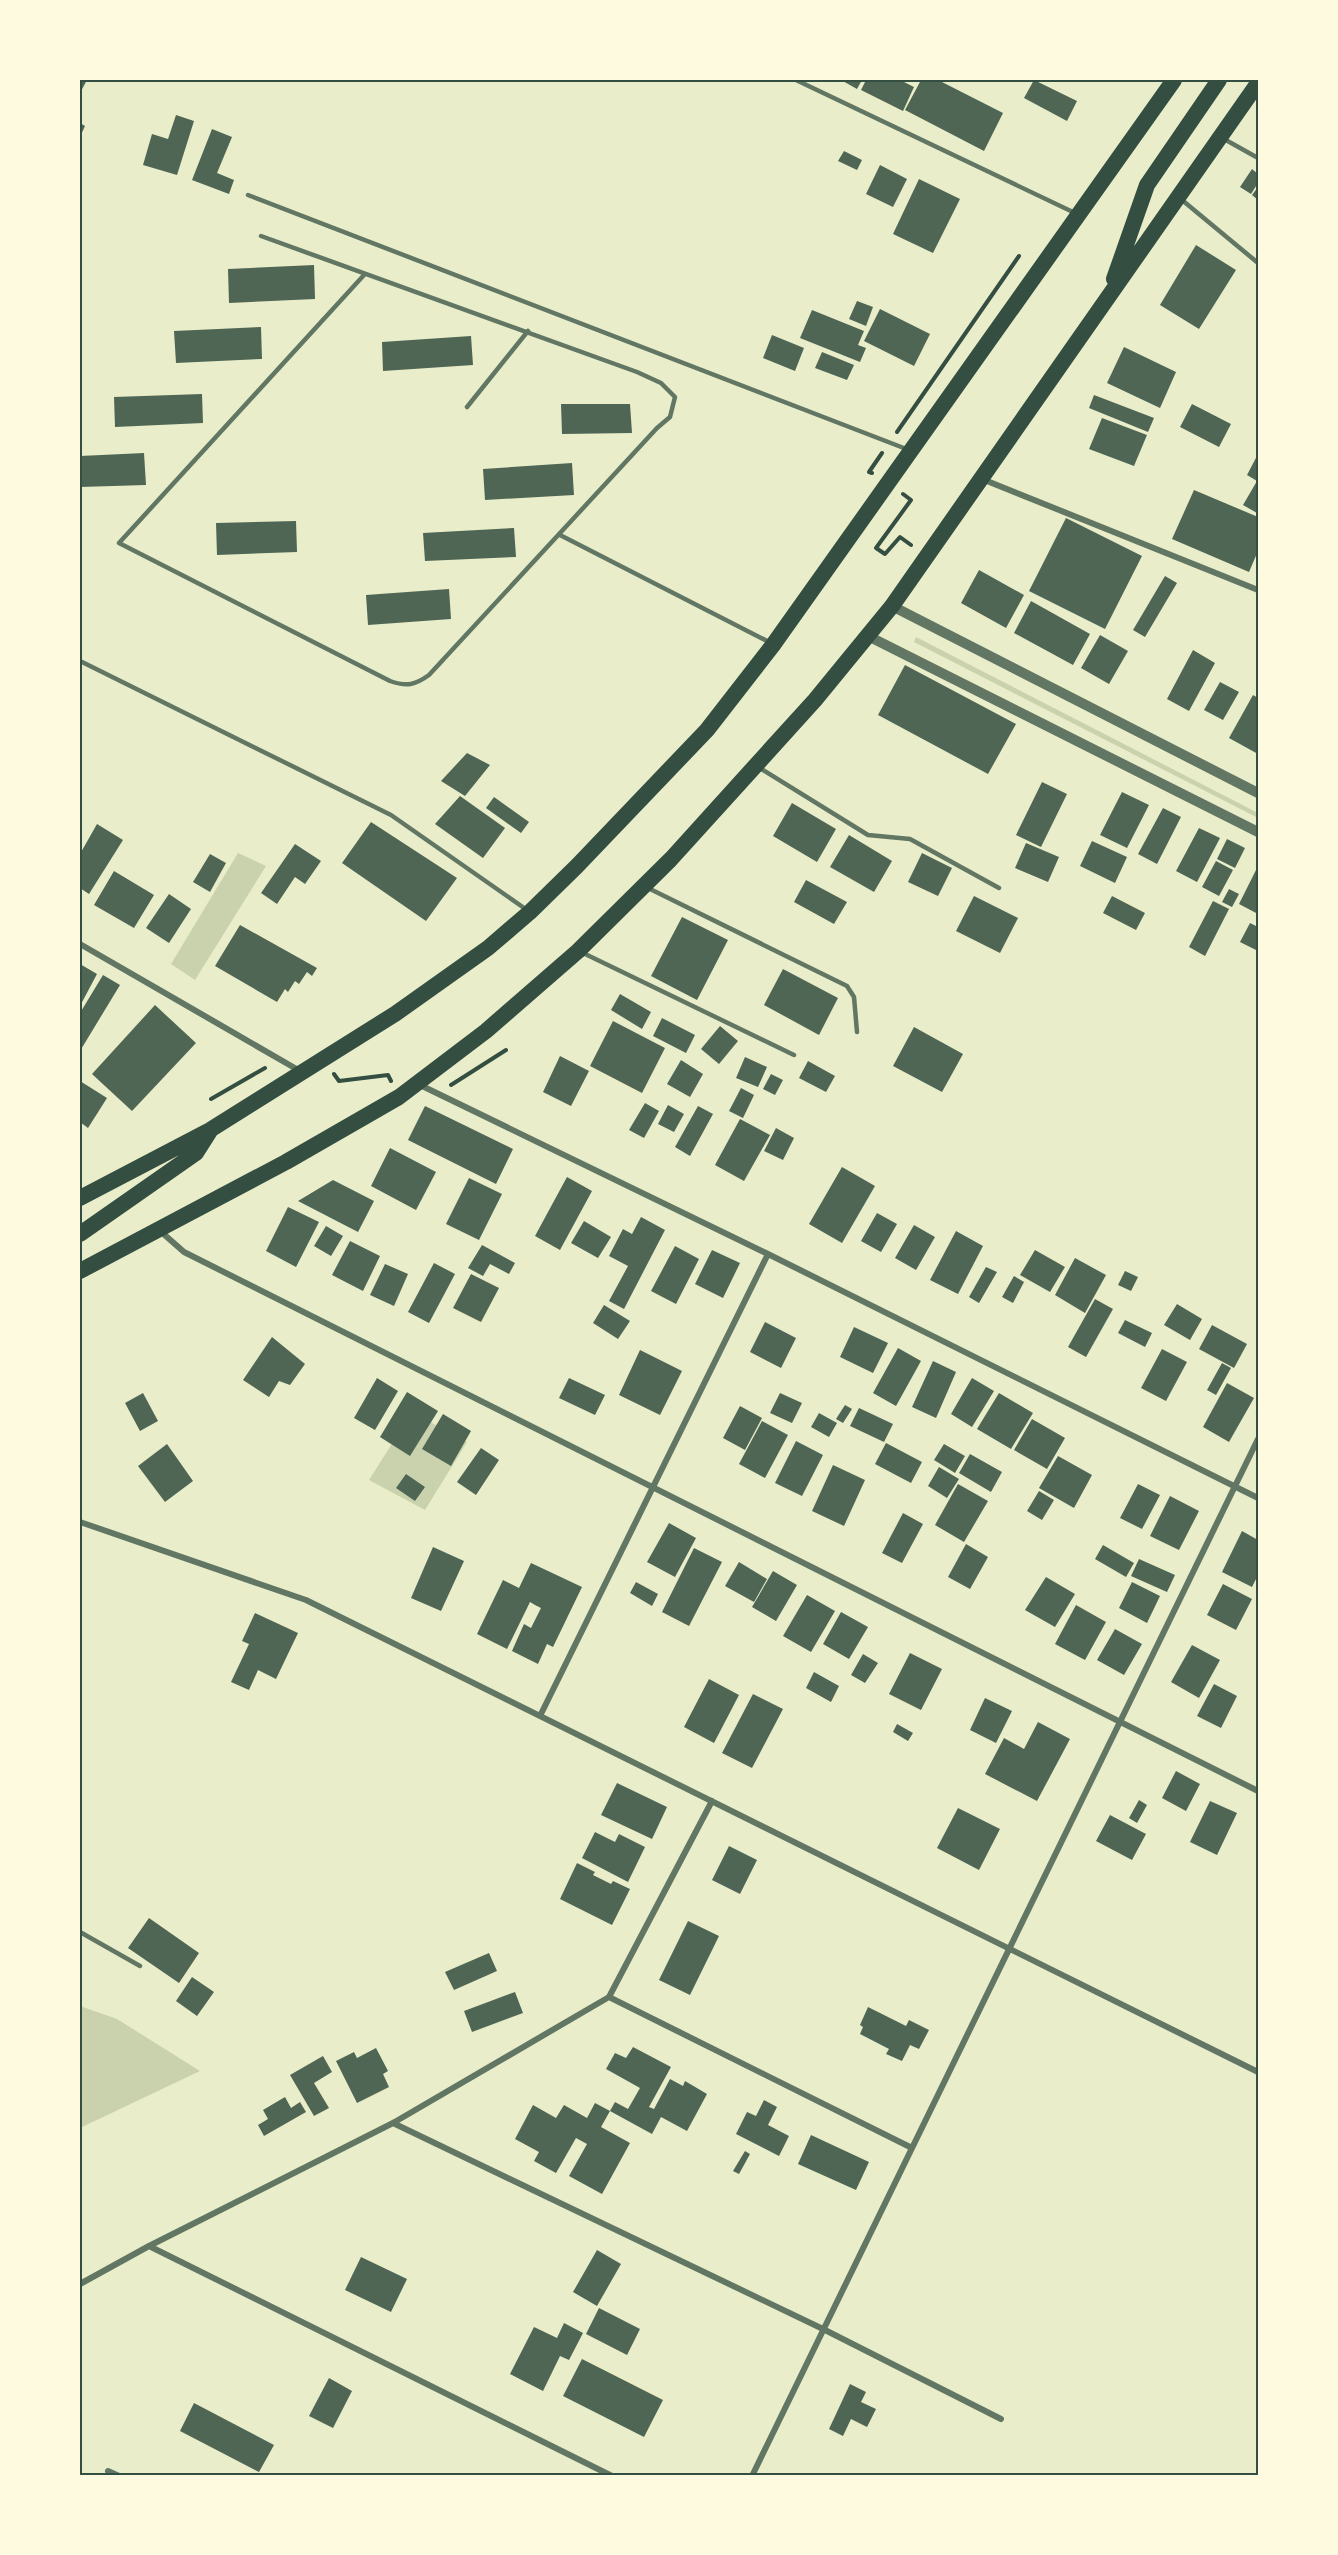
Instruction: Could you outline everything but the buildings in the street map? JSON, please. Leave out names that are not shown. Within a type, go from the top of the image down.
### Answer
[{"type":"highway","points":[[1151,112],[1160,80]]},
{"type":"highway","points":[[80,1198],[210,1130],[323,1059],[436,985],[488,948],[530,912],[707,730],[773,645],[1174,80]]},
{"type":"highway","points":[[1108,297],[1147,184],[1219,80]]},
{"type":"highway","points":[[80,1271],[286,1162],[399,1097],[486,1031],[578,951],[645,886],[758,766],[892,606],[1258,83]]},
{"type":"highway","points":[[80,1234],[196,1153],[210,1130]]},
{"type":"street","points":[[981,479],[1258,591]]},
{"type":"street","points":[[892,606],[1258,793]]},
{"type":"street","points":[[868,636],[1258,832]]},
{"type":"street","points":[[80,944],[302,1072]]},
{"type":"street","points":[[417,1084],[768,1254],[1258,1498]]},
{"type":"street","points":[[159,1229],[183,1252],[1258,1791]]},
{"type":"street","points":[[540,1716],[768,1254]]},
{"type":"street","points":[[752,2475],[1258,1439]]},
{"type":"street","points":[[80,1522],[306,1600],[1258,2072]]},
{"type":"street","points":[[80,2284],[149,2246],[393,2123],[609,1997],[712,1801]]},
{"type":"street","points":[[609,1997],[912,2148]]},
{"type":"street","points":[[393,2123],[823,2329],[1001,2419]]},
{"type":"street","points":[[149,2246],[612,2475]]},
{"type":"street","points":[[108,2470],[119,2475]]},
{"type":"lane","points":[[796,80],[1079,214]]},
{"type":"lane","points":[[1220,137],[1258,158]]},
{"type":"lane","points":[[248,195],[911,451]]},
{"type":"lane","points":[[1178,197],[1258,264]]},
{"type":"lane","points":[[261,236],[637,372],[662,383],[675,397],[670,417],[657,428],[429,675],[416,684],[403,686],[119,543],[364,275]]},
{"type":"lane","points":[[467,407],[528,331]]},
{"type":"lane","points":[[560,535],[773,645]]},
{"type":"lane","points":[[80,661],[391,815],[530,912]]},
{"type":"lane","points":[[758,766],[868,835],[910,839],[999,888]]},
{"type":"lane","points":[[645,886],[847,986],[854,997],[857,1032]]},
{"type":"lane","points":[[578,951],[794,1055]]},
{"type":"lane","points":[[80,1932],[140,1966]]},
{"type":"path","points":[[927,555],[900,537],[885,554],[876,548],[911,500],[870,472],[1019,256]]},
{"type":"path","points":[[323,1059],[339,1081],[388,1075],[399,1097]]},
{"type":"green space","points":[[916,637],[1258,813],[1258,818],[914,642]]},
{"type":"green space","points":[[238,853],[266,866],[195,980],[171,964]]},
{"type":"green space","points":[[412,1412],[467,1442],[425,1510],[369,1480]]},
{"type":"green space","points":[[80,2006],[117,2019],[200,2071],[80,2128]]}]
